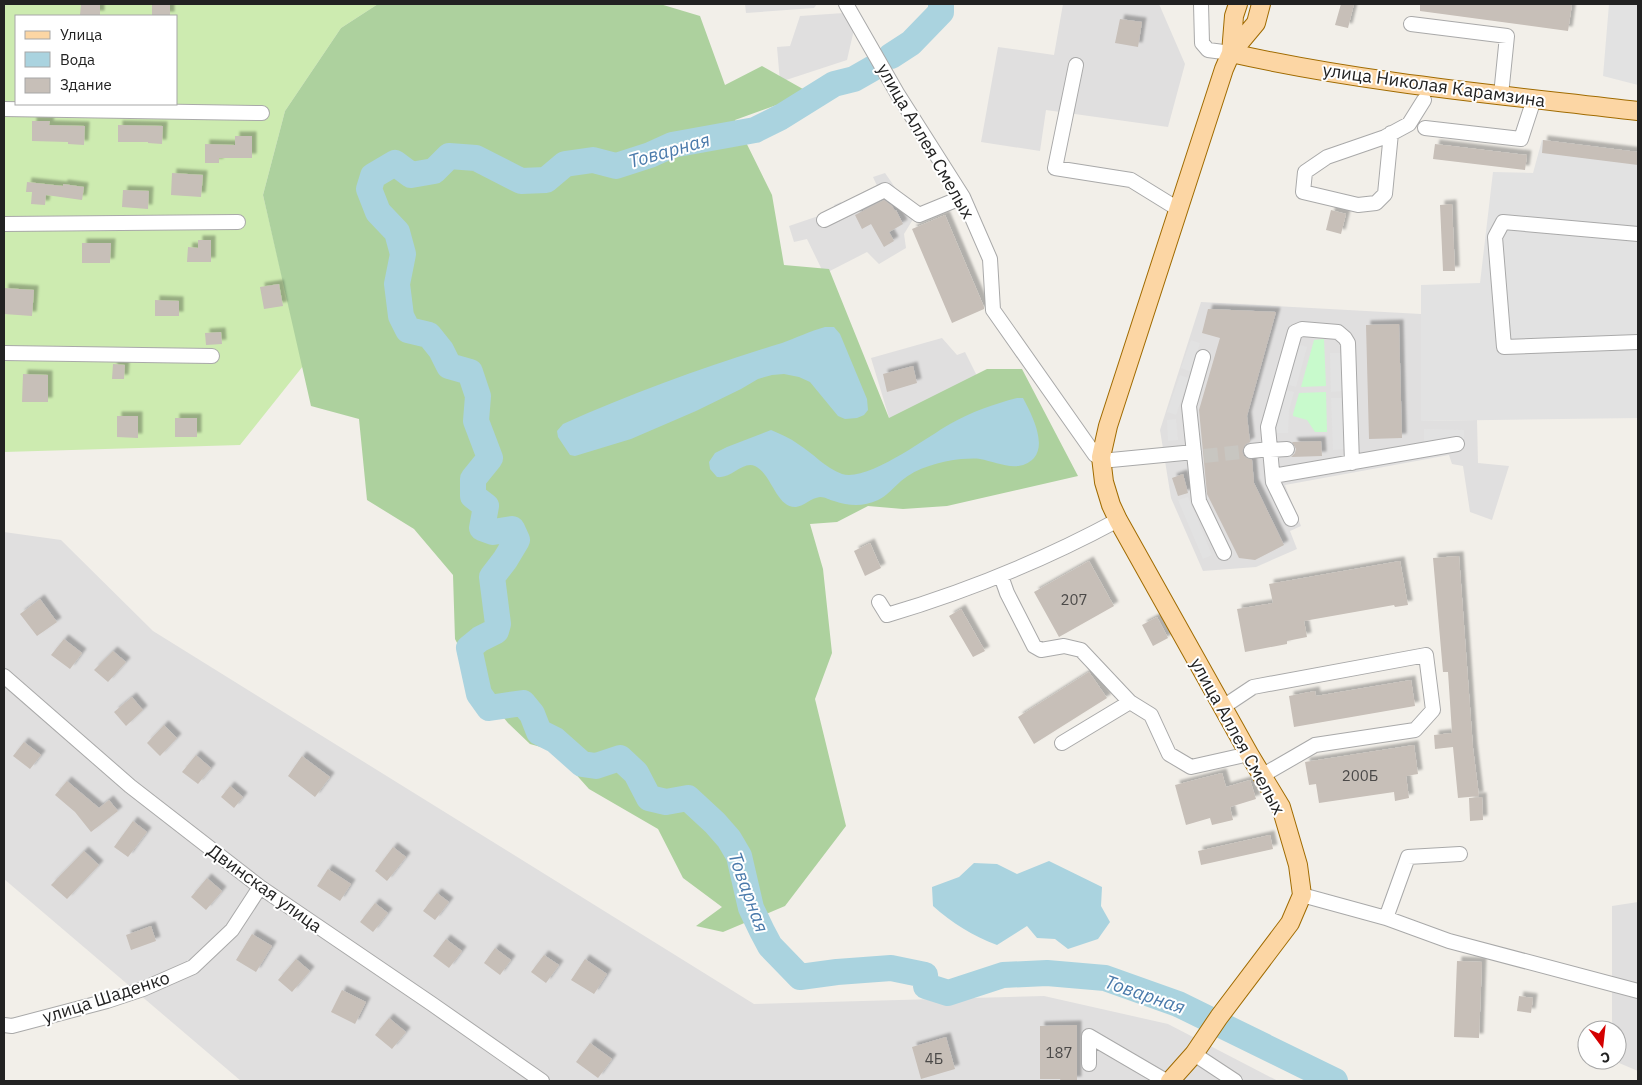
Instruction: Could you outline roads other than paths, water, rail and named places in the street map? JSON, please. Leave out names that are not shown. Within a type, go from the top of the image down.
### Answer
[{"type":"main road","name":"улица Аллея Смелых","points":[[1238,4],[1234,16],[1231,53],[1115,400],[1101,459],[1110,505],[1249,754],[1281,807],[1298,865],[1302,895]]},
{"type":"main road","points":[[1231,53],[1256,23],[1260,4]]},
{"type":"main road","name":"улица Николая Карамзина","points":[[1231,53],[1268,62],[1414,85],[1638,112]]},
{"type":"main road","points":[[1170,1081],[1194,1054],[1214,1024],[1290,923],[1302,895]]},
{"type":"street","name":"улица Аллея Смелых","points":[[846,4],[897,93],[963,197],[990,259],[994,310],[1095,454],[1101,459]]},
{"type":"street","points":[[1201,4],[1202,43],[1208,50],[1231,53]]},
{"type":"street","points":[[1411,24],[1507,36],[1501,96]]},
{"type":"street","points":[[1076,65],[1055,168],[1131,180],[1178,209]]},
{"type":"street","points":[[1425,128],[1521,139],[1534,99]]},
{"type":"street","points":[[1391,133],[1385,194],[1376,203],[1358,205],[1303,192],[1305,172],[1327,158],[1409,124],[1424,100]]},
{"type":"street","points":[[4,109],[262,113]]},
{"type":"street","points":[[824,220],[885,190],[919,215],[963,197]]},
{"type":"street","points":[[4,224],[238,222]]},
{"type":"street","points":[[1638,234],[1503,222],[1494,237],[1504,347],[1638,342]]},
{"type":"street","points":[[1291,519],[1273,482],[1268,427],[1295,332],[1302,329],[1338,332],[1348,343],[1352,463]]},
{"type":"street","points":[[4,353],[212,356]]},
{"type":"street","points":[[1203,357],[1189,406],[1197,455],[1198,501],[1224,553]]},
{"type":"street","points":[[1273,476],[1457,444]]},
{"type":"street","points":[[1251,451],[1287,450]]},
{"type":"street","points":[[1101,459],[1197,455]]},
{"type":"street","points":[[879,602],[887,615],[1001,576],[1118,520]]},
{"type":"street","points":[[1001,576],[1034,646],[1041,650],[1064,646],[1081,650],[1130,702],[1152,715],[1169,754],[1191,767],[1249,754]]},
{"type":"street","points":[[1223,707],[1253,687],[1426,655],[1433,710],[1415,730],[1315,745],[1263,775]]},
{"type":"street","name":"Двинская улица","points":[[4,676],[130,786],[260,887],[542,1081]]},
{"type":"street","points":[[1062,743],[1130,702]]},
{"type":"street","points":[[1386,918],[1408,857],[1460,854]]},
{"type":"street","name":"улица Шаденко","points":[[4,1025],[12,1026],[107,1001],[143,989],[193,967],[232,930],[260,887]]},
{"type":"street","points":[[1302,895],[1386,918],[1449,941],[1638,991]]},
{"type":"street","points":[[1089,1064],[1089,1036],[1166,1081]]},
{"type":"street","points":[[1194,1054],[1235,1081]]},
{"type":"water","points":[[825,327],[834,327],[840,334],[867,399],[868,410],[864,415],[857,418],[845,419],[838,416],[810,382],[799,377],[784,374],[758,379],[696,411],[631,439],[575,456],[570,455],[558,437],[557,431],[563,424],[617,401],[699,370]]},
{"type":"water","points":[[1017,398],[1023,398],[1038,436],[1038,452],[1028,463],[1008,466],[980,459],[961,459],[937,463],[907,476],[887,494],[867,504],[845,504],[820,497],[796,507],[789,506],[779,497],[761,470],[755,466],[746,466],[722,477],[717,477],[710,469],[709,462],[715,453],[771,430],[795,442],[836,471],[842,474],[853,475],[882,465],[966,416]]},
{"type":"water","points":[[1049,861],[1102,887],[1101,906],[1110,922],[1098,939],[1068,949],[1055,939],[1037,938],[1027,926],[997,945],[963,928],[933,906],[932,887],[959,877],[974,863],[997,864],[1017,874]]},
{"type":"waterway","name":"Товарная","points":[[891,56],[911,43],[941,12],[941,4]]},
{"type":"waterway","name":"Товарная","points":[[875,67],[854,79],[834,84],[781,117],[755,130],[672,145],[650,155],[616,166],[593,160],[565,164],[546,180],[521,181],[476,158],[449,156],[434,171],[411,175],[395,163],[373,176],[369,189],[378,212],[397,232],[403,254],[397,284],[401,316],[408,330],[429,335],[441,350],[449,366],[470,372],[478,396],[476,421],[490,458],[473,479],[473,496],[486,506],[482,528],[493,532],[512,529],[517,540],[492,577],[498,624],[496,631],[480,639],[469,648],[479,694],[489,708],[523,703],[532,714],[539,732],[555,740],[582,764],[596,766],[620,758],[636,773],[649,798],[666,802],[688,798],[729,839],[739,856],[751,908],[762,931],[770,946],[800,977],[891,968],[925,975],[926,986],[948,993],[1003,975],[1047,973],[1105,978],[1178,1004],[1335,1081]]},
{"type":"tunnel","points":[[1204,456],[1251,451]]}]
